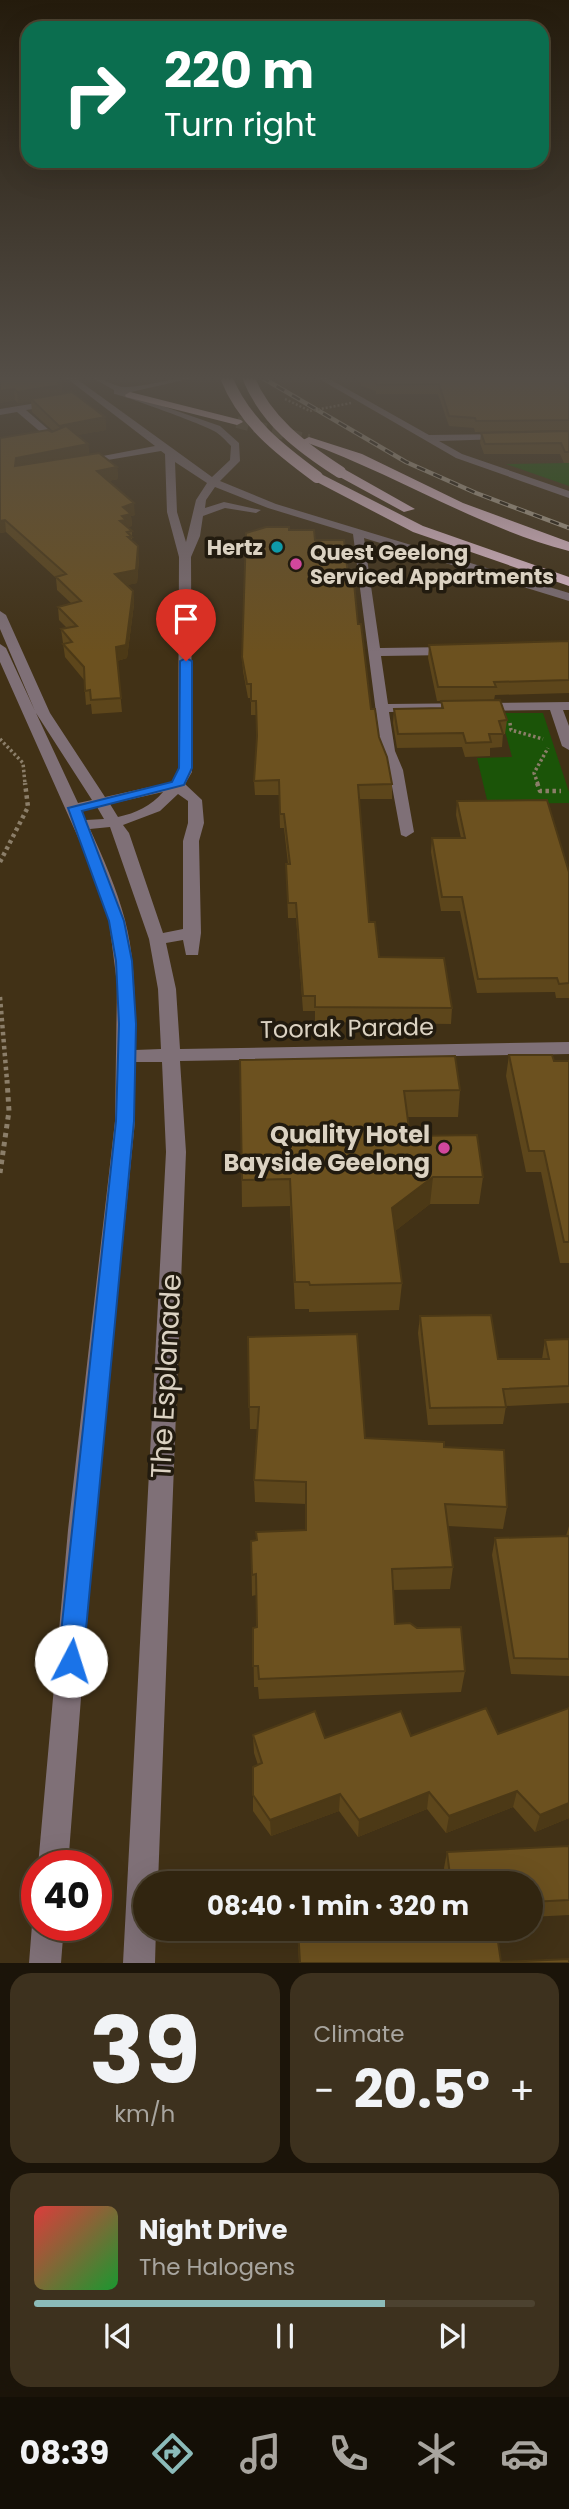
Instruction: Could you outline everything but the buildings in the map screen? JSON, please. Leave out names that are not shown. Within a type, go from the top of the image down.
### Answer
[{"type":"highway","points":[[306,469],[317,477],[418,529],[569,582]]},
{"type":"highway","points":[[336,469],[423,515],[569,568]]},
{"type":"highway","points":[[382,469],[459,506],[569,547]]},
{"type":"street","points":[[82,825],[115,823],[162,805],[172,796],[186,768],[185,558],[172,512],[167,469]]},
{"type":"street","points":[[193,469],[213,482],[265,504],[569,597]]},
{"type":"street","points":[[185,558],[201,500],[226,469]]},
{"type":"street","points":[[489,469],[569,495]]},
{"type":"street","points":[[199,514],[212,507],[233,505],[356,532]]},
{"type":"street","points":[[356,532],[388,751],[396,769],[406,832]]},
{"type":"street","name":"The Esplanade","points":[[0,615],[43,713],[115,823],[136,872],[157,939],[167,989],[176,1152],[139,1963]]},
{"type":"street","points":[[0,648],[82,825],[107,891],[121,939],[126,984],[125,1121],[81,1530],[54,1850]]},
{"type":"street","points":[[375,652],[459,651]]},
{"type":"street","points":[[383,708],[562,706],[569,746]]},
{"type":"street","points":[[74,808],[177,785]]},
{"type":"street","points":[[157,939],[193,942],[191,841],[196,825],[195,800],[177,785]]},
{"type":"street","name":"Toorak Parade","points":[[126,1056],[569,1048]]},
{"type":"street","points":[[45,1963],[47,1941]]},
{"type":"path","points":[[513,714],[509,718],[511,730],[548,742],[534,774],[540,791],[561,791]]},
{"type":"path","points":[[0,739],[23,763],[28,807],[0,862]]},
{"type":"path","points":[[0,998],[9,1111],[0,1173]]},
{"type":"green space","points":[[519,469],[569,469],[569,486]]},
{"type":"green space","points":[[500,713],[543,713],[569,792],[569,803],[488,804],[477,758],[512,757]]},
{"type":"railway","points":[[421,469],[476,493],[569,528]]},
{"type":"place","name":"Hertz","points":[[277,547]]},
{"type":"place","name":"Quest Geelong Serviced Appartments","points":[[296,564]]},
{"type":"place","name":"Quality Hotel Bayside Geelong","points":[[444,1148]]},
{"type":"route","points":[[71,1661],[81,1530],[125,1121],[127,1024],[124,961],[117,921],[97,862],[74,808],[177,785],[186,768],[186,661]]}]
